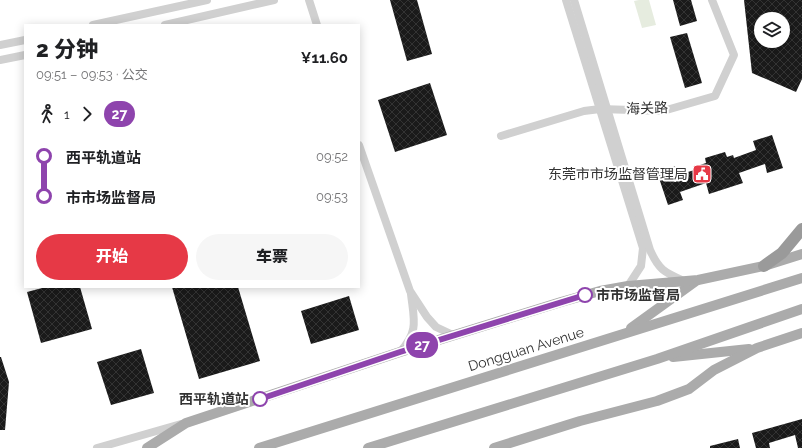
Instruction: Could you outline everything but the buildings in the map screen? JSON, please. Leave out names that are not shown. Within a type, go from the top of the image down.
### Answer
[{"type":"highway","points":[[764,266],[782,253],[802,229]]},
{"type":"main road","points":[[147,448],[186,423],[400,352],[594,292],[628,286],[698,280],[764,266],[802,254]]},
{"type":"main road","name":"Dongguan Avenue","points":[[259,448],[802,278]]},
{"type":"main road","points":[[622,334],[698,280]]},
{"type":"main road","points":[[368,448],[657,359],[802,309]]},
{"type":"main road","points":[[500,447],[580,421],[657,401],[689,388],[714,370],[756,348],[802,333]]},
{"type":"main road","points":[[657,359],[756,348]]},
{"type":"street","points":[[98,24],[207,0]]},
{"type":"street","points":[[169,24],[274,0]]},
{"type":"street","points":[[309,0],[317,24]]},
{"type":"street","points":[[566,0],[604,109],[650,250],[657,265],[666,273],[684,282]]},
{"type":"street","points":[[574,0],[643,248],[641,266],[628,286]]},
{"type":"street","name":"海关路","points":[[501,136],[584,111],[604,109],[662,111],[715,96],[734,55],[712,0]]},
{"type":"street","points":[[0,45],[24,40]]},
{"type":"street","points":[[0,60],[24,55]]},
{"type":"street","points":[[360,147],[410,291],[414,323],[413,335],[400,352]]},
{"type":"street","points":[[410,291],[427,317],[436,326],[453,335]]},
{"type":"street","points":[[97,448],[186,423]]},
{"type":"shaded area","points":[[649,0],[656,25],[642,28],[634,1]]},
{"type":"bus line","name":"27","points":[[260,399],[400,352],[585,295]]},
{"type":"place","name":"东莞市市场监督管理局","points":[[702,174]]},
{"type":"place","name":"市市场监督局","points":[[585,295]]},
{"type":"place","name":"西平轨道站","points":[[260,399]]}]
